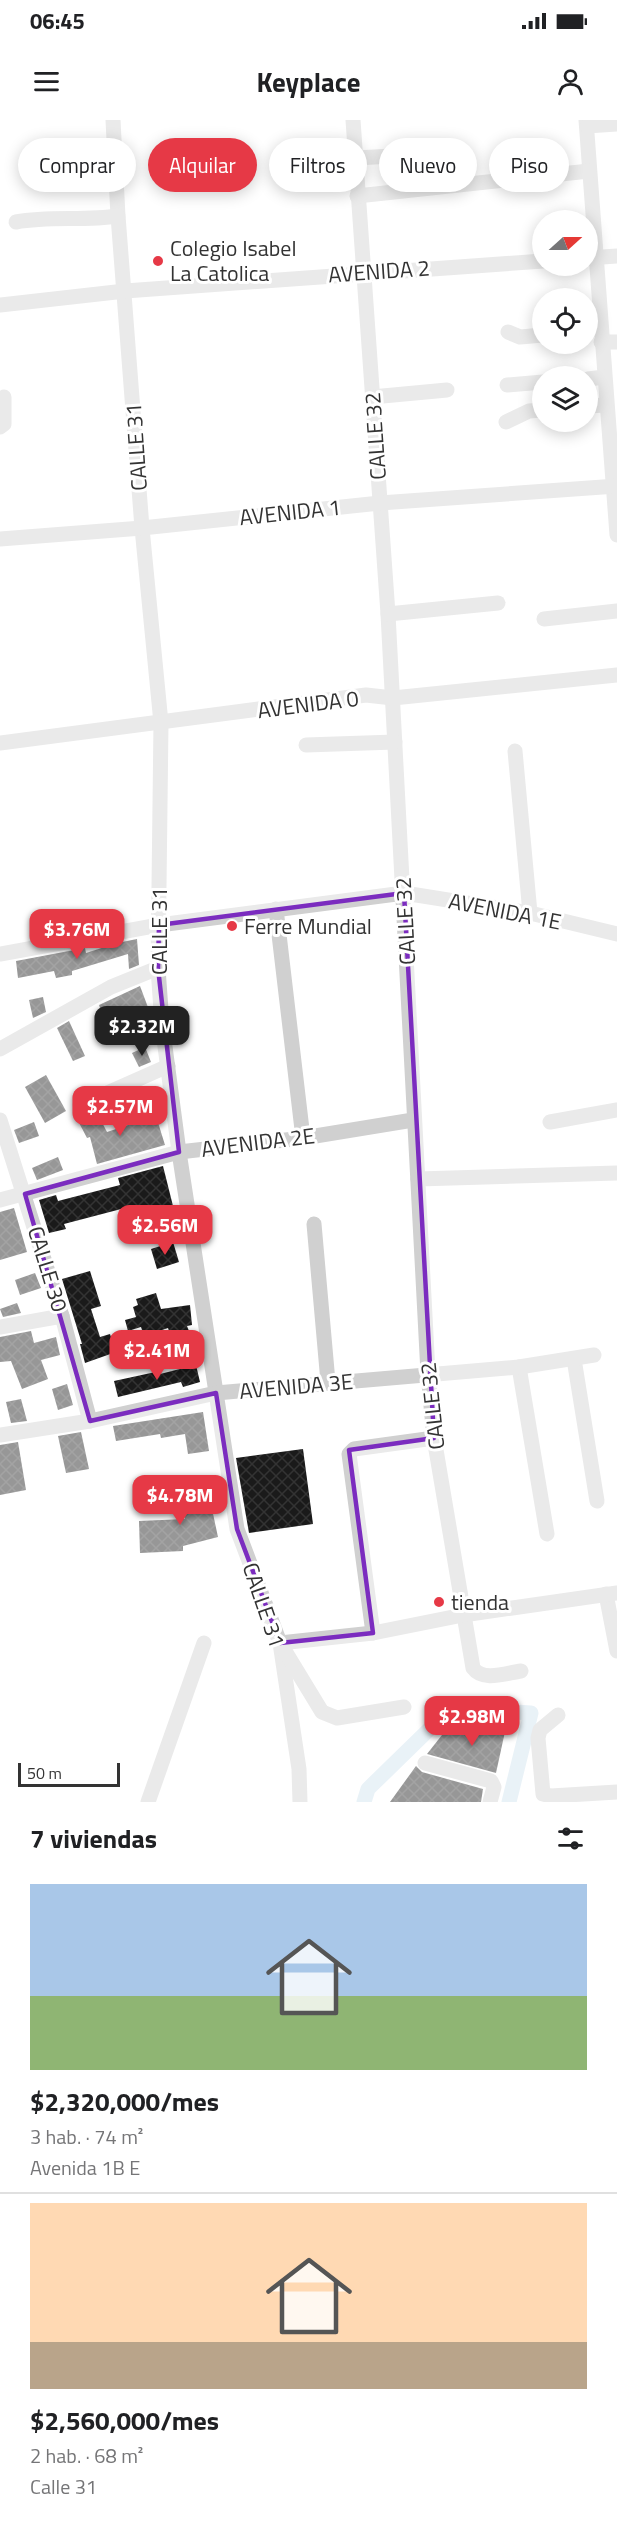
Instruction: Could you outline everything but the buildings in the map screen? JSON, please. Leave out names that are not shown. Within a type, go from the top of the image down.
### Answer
[{"type":"street","name":"CALLE 31","points":[[112,120],[117,216],[125,291],[142,528],[161,723],[158,968],[168,1066],[237,1529],[280,1643],[299,1769],[300,1802]]},
{"type":"street","name":"CALLE 32","points":[[352,120],[354,138]]},
{"type":"street","points":[[590,210],[586,123],[617,124]]},
{"type":"street","points":[[357,196],[589,171]]},
{"type":"street","name":"CALLE 32","points":[[357,192],[388,614],[404,893],[413,1120],[434,1438],[473,1668],[478,1674],[484,1676],[521,1671]]},
{"type":"street","points":[[16,222],[43,217],[117,216]]},
{"type":"street","points":[[598,258],[617,256]]},
{"type":"street","name":"AVENIDA 2","points":[[0,305],[125,291],[363,272],[532,262]]},
{"type":"street","points":[[594,276],[602,336],[606,405],[612,426],[617,535]]},
{"type":"street","points":[[508,332],[520,337],[532,336]]},
{"type":"street","points":[[598,378],[604,377]]},
{"type":"street","points":[[507,385],[532,383]]},
{"type":"street","points":[[372,397],[447,390]]},
{"type":"street","points":[[0,427],[4,423],[4,397]]},
{"type":"street","points":[[598,405],[606,405]]},
{"type":"street","points":[[506,422],[532,411]]},
{"type":"street","name":"AVENIDA 1","points":[[0,539],[142,528],[380,502],[615,486]]},
{"type":"street","points":[[388,614],[498,603]]},
{"type":"street","points":[[544,619],[617,611]]},
{"type":"street","name":"AVENIDA 0","points":[[0,743],[366,695],[393,698],[617,675]]},
{"type":"street","points":[[306,745],[395,742]]},
{"type":"street","points":[[515,751],[530,913]]},
{"type":"street","name":"AVENIDA 1E","points":[[0,954],[159,925],[404,893],[530,913],[617,934]]},
{"type":"street","points":[[276,909],[303,1138]]},
{"type":"street","points":[[0,1049],[111,987],[158,968]]},
{"type":"street","points":[[80,1105],[168,1066]]},
{"type":"street","points":[[550,1122],[617,1110]]},
{"type":"street","name":"CALLE 30","points":[[0,1120],[62,1316],[90,1421]]},
{"type":"street","name":"AVENIDA 2E","points":[[0,1200],[179,1152],[303,1138],[413,1120]]},
{"type":"street","points":[[418,1179],[617,1173]]},
{"type":"street","points":[[314,1224],[328,1382]]},
{"type":"street","points":[[0,1327],[62,1316]]},
{"type":"street","name":"AVENIDA 3E","points":[[0,1435],[90,1421],[216,1393],[428,1373],[519,1367],[594,1355]]},
{"type":"street","points":[[574,1359],[597,1501]]},
{"type":"street","points":[[519,1367],[547,1534]]},
{"type":"street","points":[[373,1633],[349,1454],[354,1449],[434,1438]]},
{"type":"street","points":[[404,1707],[337,1718],[322,1712],[280,1643],[373,1633],[463,1615],[612,1593],[617,1651]]},
{"type":"street","points":[[148,1802],[204,1643]]},
{"type":"street","points":[[558,1715],[540,1730],[538,1738],[543,1794],[551,1796],[617,1792]]},
{"type":"street","points":[[425,1763],[491,1781],[494,1786],[490,1802]]},
{"type":"highlighted area","points":[[404,893],[434,1438],[349,1450],[373,1633],[280,1643],[237,1529],[216,1393],[90,1421],[25,1194],[179,1152],[158,968],[159,925]]},
{"type":"waterway","points":[[364,1802],[368,1789],[451,1708],[531,1713],[509,1802]]},
{"type":"place","name":"Colegio Isabel La Catolica","points":[[158,261]]},
{"type":"place","name":"Ferre Mundial","points":[[232,926]]},
{"type":"place","name":"tienda","points":[[439,1602]]}]
